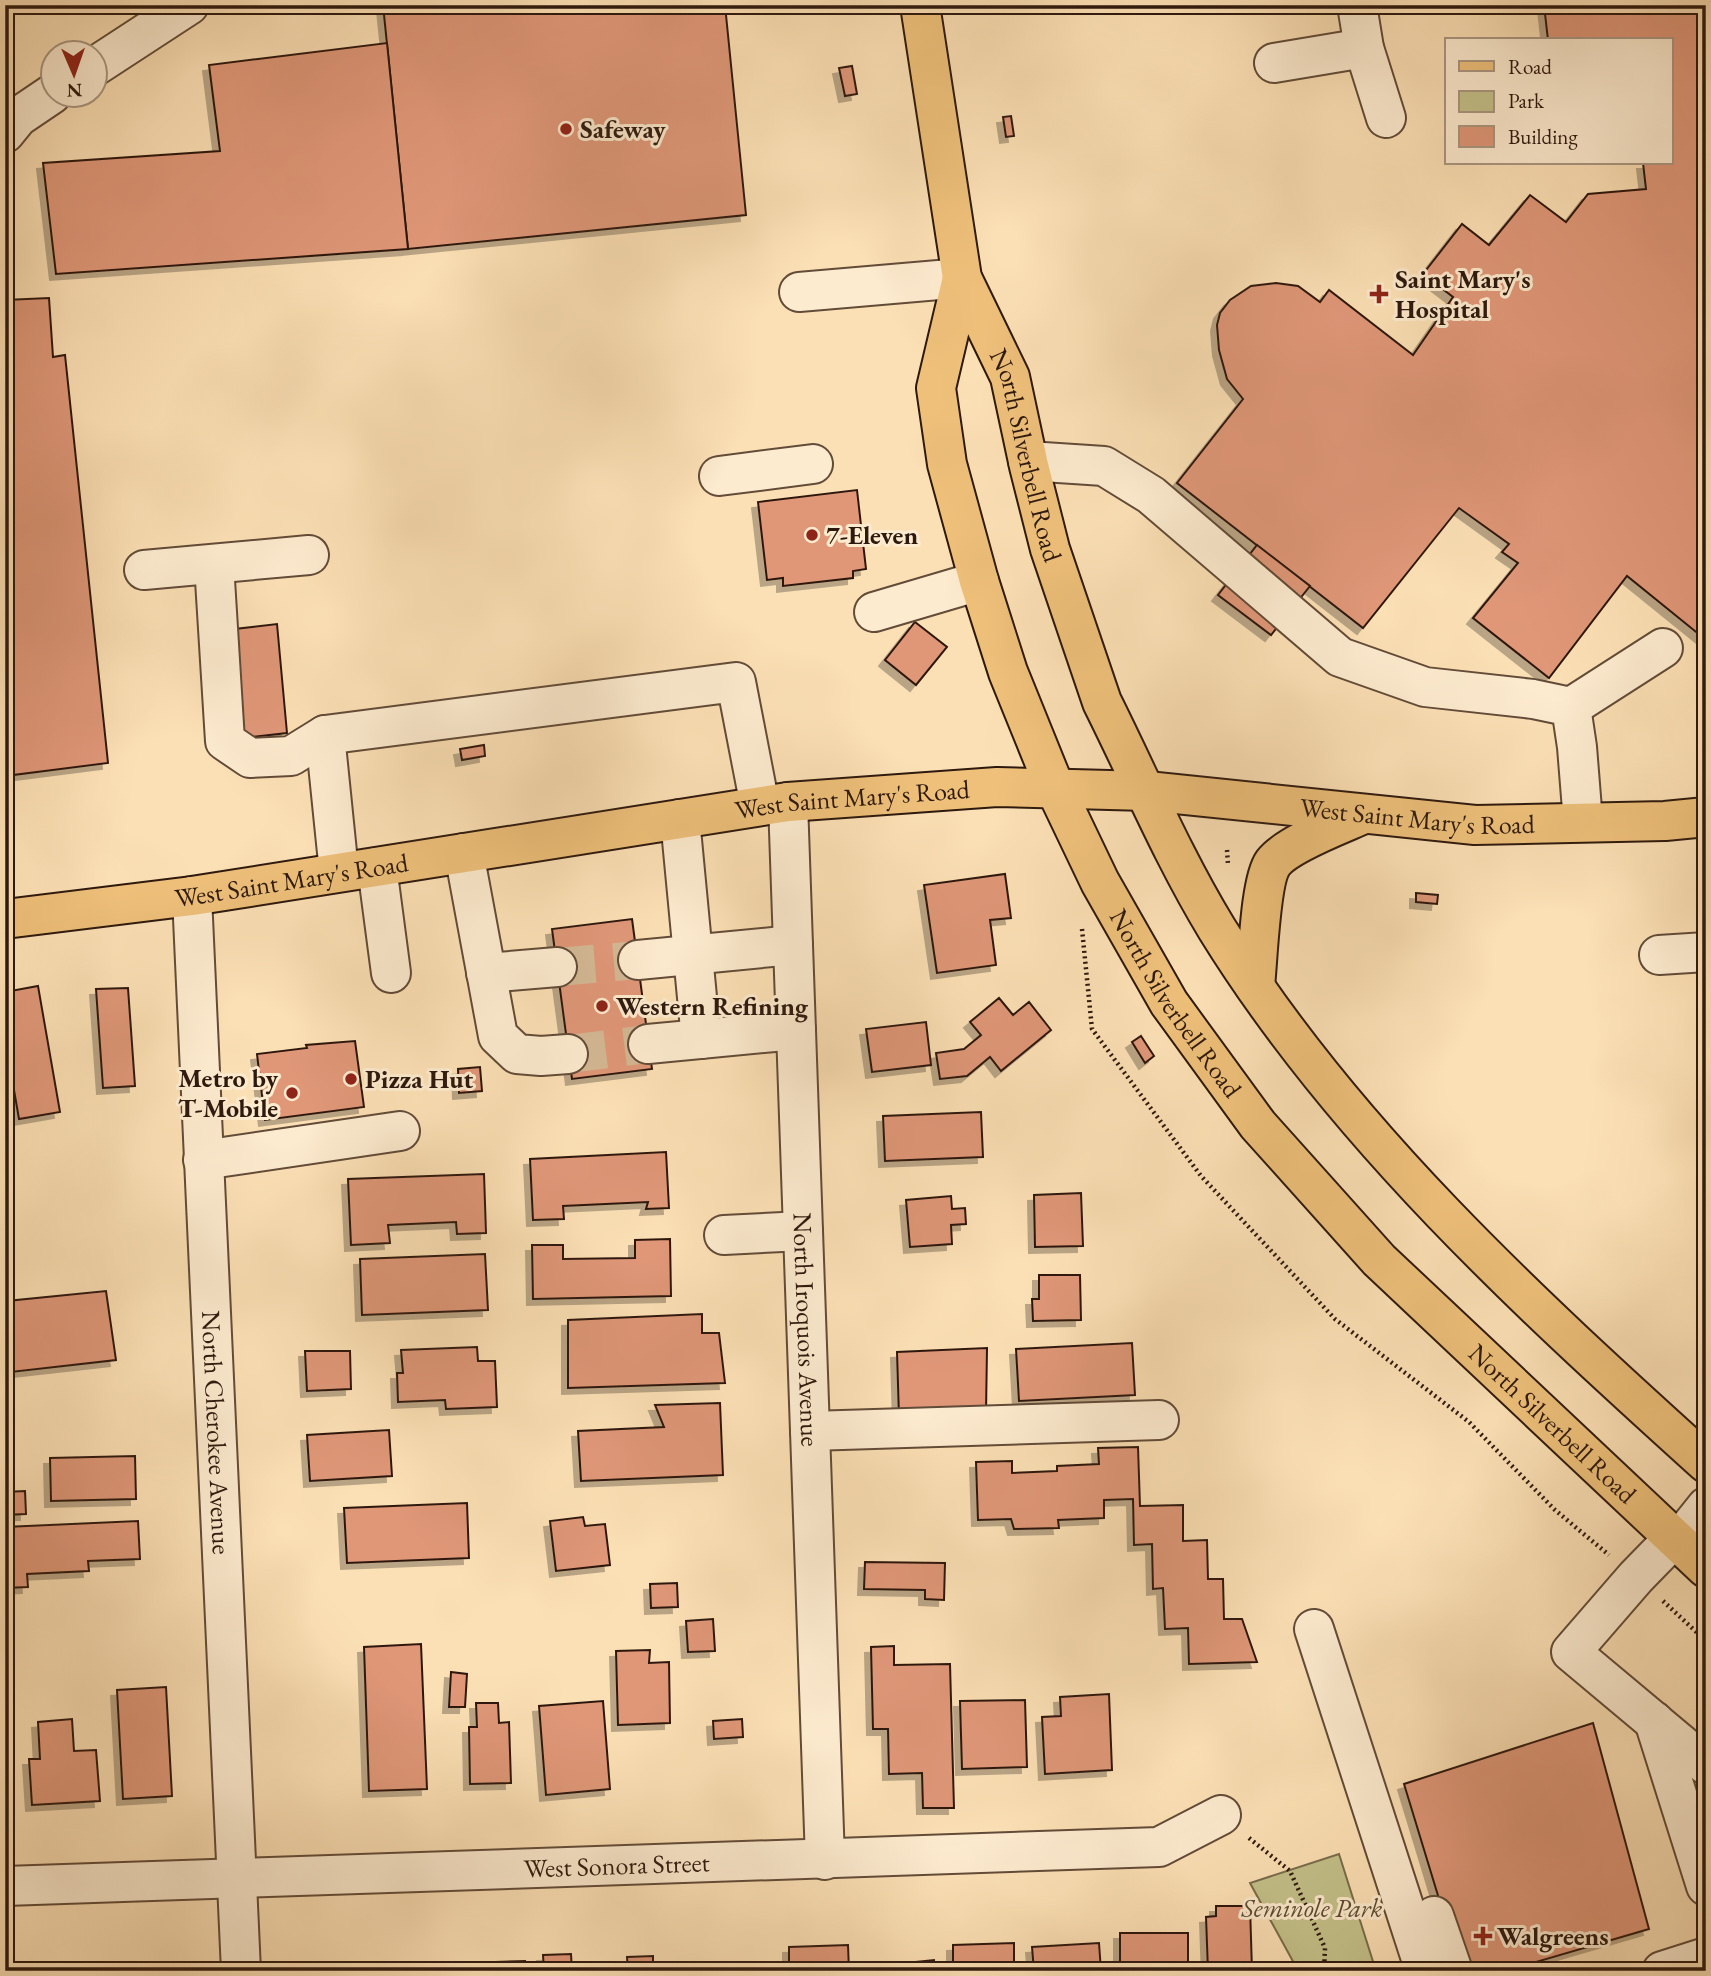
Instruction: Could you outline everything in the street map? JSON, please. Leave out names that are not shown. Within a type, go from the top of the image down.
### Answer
[{"type":"main road","name":"North Silverbell Road","points":[[919,5],[962,278],[1010,377],[1050,549],[1092,677],[1181,862],[1217,928],[1255,986],[1324,1080],[1446,1217],[1587,1356],[1706,1463]]},
{"type":"main road","name":"North Silverbell Road","points":[[962,278],[936,388],[947,464],[979,581],[1008,672],[1055,788],[1100,881],[1169,1003],[1258,1125],[1379,1259],[1706,1568]]},
{"type":"main road","name":"West Saint Mary's Road","points":[[5,919],[192,896],[774,804],[997,787],[1147,792],[1475,825],[1665,821],[1706,817]]},
{"type":"main road","points":[[1255,986],[1264,896],[1273,863],[1290,849],[1365,814]]},
{"type":"street","points":[[108,58],[189,5]]},
{"type":"street","points":[[1357,5],[1364,48],[1386,118]]},
{"type":"street","points":[[1273,63],[1364,48]]},
{"type":"street","points":[[5,133],[18,117],[38,103]]},
{"type":"street","points":[[799,292],[962,278]]},
{"type":"street","points":[[1028,461],[1104,466],[1151,495],[1340,657],[1425,687],[1533,699],[1571,707],[1663,648]]},
{"type":"street","points":[[719,476],[813,464]]},
{"type":"street","points":[[144,570],[309,555]]},
{"type":"street","points":[[214,564],[225,741],[250,758],[291,756],[325,735],[339,872]]},
{"type":"street","points":[[874,612],[979,581]]},
{"type":"street","name":"North Iroquois Avenue","points":[[325,735],[736,682],[774,804],[793,945],[825,1860]]},
{"type":"street","points":[[1571,707],[1583,822]]},
{"type":"street","points":[[680,818],[701,1039]]},
{"type":"street","points":[[464,853],[498,1036],[517,1054],[568,1054]]},
{"type":"street","points":[[377,867],[391,973]]},
{"type":"street","name":"North Cherokee Avenue","points":[[192,896],[241,1971]]},
{"type":"street","points":[[638,960],[793,945]]},
{"type":"street","points":[[1659,955],[1706,952]]},
{"type":"street","points":[[486,974],[557,967]]},
{"type":"street","points":[[648,1044],[796,1030]]},
{"type":"street","points":[[203,1160],[400,1131]]},
{"type":"street","points":[[724,1235],[803,1231]]},
{"type":"street","points":[[810,1431],[1159,1420]]},
{"type":"street","points":[[1706,1507],[1676,1540],[1636,1577],[1571,1652],[1706,1765]]},
{"type":"street","points":[[1314,1629],[1425,1971]]},
{"type":"street","points":[[1653,1721],[1706,1886]]},
{"type":"street","points":[[1354,1754],[1392,1797],[1453,1971]]},
{"type":"street","name":"West Sonora Street","points":[[5,1886],[1159,1847],[1221,1815]]},
{"type":"street","points":[[1662,1971],[1706,1957]]},
{"type":"path","points":[[1227,850],[1228,864]]},
{"type":"path","points":[[1082,925],[1092,1029],[1201,1175],[1335,1319],[1469,1422],[1555,1510],[1601,1548]]},
{"type":"path","points":[[1661,1600],[1706,1641]]},
{"type":"path","points":[[1221,1815],[1290,1871],[1325,1948],[1324,1971]]},
{"type":"green space","name":"Seminole Park","points":[[1339,1854],[1376,1971],[1295,1971],[1295,1965],[1250,1883]]},
{"type":"building","name":"Safeway","points":[[383,5],[725,5],[746,215],[408,249]]},
{"type":"building","points":[[1544,5],[1706,5],[1706,640],[1627,576],[1549,678],[1473,618],[1518,563],[1502,552],[1509,544],[1459,508],[1363,628],[1177,483],[1243,399],[1227,379],[1219,350],[1217,325],[1220,313],[1230,300],[1251,286],[1276,283],[1298,286],[1320,302],[1329,290],[1413,355],[1453,297],[1423,274],[1462,224],[1489,245],[1530,195],[1566,222],[1588,194],[1646,189],[1643,164],[1672,164],[1672,38],[1548,38]]},
{"type":"building","points":[[387,43],[408,249],[56,274],[43,163],[220,151],[209,65]]},
{"type":"building","points":[[852,66],[857,94],[845,96],[839,68]]},
{"type":"building","points":[[1011,116],[1014,136],[1006,137],[1003,117]]},
{"type":"building","points":[[49,298],[53,357],[65,355],[108,763],[5,776],[5,300]]},
{"type":"building","name":"7-Eleven","points":[[857,490],[866,569],[853,571],[853,578],[783,586],[783,578],[767,580],[758,502]]},
{"type":"building","points":[[1257,545],[1310,586],[1271,635],[1218,595]]},
{"type":"building","name":"7-Eleven","points":[[915,622],[947,647],[916,685],[885,660]]},
{"type":"building","points":[[277,624],[287,733],[243,738],[235,629]]},
{"type":"building","points":[[484,745],[485,756],[462,760],[460,749]]},
{"type":"building","points":[[1005,874],[1011,918],[990,920],[996,965],[937,973],[924,885]]},
{"type":"building","points":[[1416,893],[1438,895],[1437,904],[1416,902]]},
{"type":"building","name":"Western Refining","points":[[632,919],[652,1069],[572,1079],[552,929]]},
{"type":"building","points":[[38,986],[60,1112],[19,1119],[5,1038],[5,992]]},
{"type":"building","points":[[128,988],[135,1086],[103,1088],[96,989]]},
{"type":"building","points":[[999,998],[1013,1015],[1029,1002],[1051,1030],[1001,1071],[990,1057],[967,1076],[940,1079],[936,1053],[964,1049],[981,1035],[970,1022]]},
{"type":"building","points":[[926,1022],[931,1065],[872,1072],[866,1029]]},
{"type":"building","points":[[1141,1036],[1154,1056],[1145,1063],[1132,1042]]},
{"type":"building","points":[[355,1041],[364,1107],[265,1120],[257,1054],[307,1048],[306,1045]]},
{"type":"building","points":[[480,1067],[482,1091],[459,1093],[458,1069]]},
{"type":"building","points":[[981,1112],[983,1157],[885,1161],[883,1116]]},
{"type":"building","points":[[666,1152],[669,1208],[646,1209],[648,1202],[563,1206],[564,1219],[533,1220],[530,1159]]},
{"type":"building","points":[[484,1174],[486,1233],[457,1234],[456,1222],[388,1225],[390,1243],[351,1245],[348,1179]]},
{"type":"building","points":[[1081,1193],[1083,1246],[1035,1247],[1034,1195]]},
{"type":"building","points":[[951,1196],[952,1209],[965,1208],[966,1224],[951,1225],[952,1244],[910,1247],[906,1200]]},
{"type":"building","points":[[670,1239],[671,1296],[533,1299],[532,1245],[563,1245],[563,1259],[635,1258],[635,1240]]},
{"type":"building","points":[[485,1254],[488,1310],[362,1315],[360,1259]]},
{"type":"building","points":[[1039,1275],[1080,1275],[1081,1320],[1033,1321],[1032,1299],[1039,1299]]},
{"type":"building","points":[[106,1291],[116,1360],[11,1372],[7,1301]]},
{"type":"building","points":[[702,1314],[702,1333],[719,1333],[725,1383],[568,1388],[568,1320]]},
{"type":"building","points":[[1132,1343],[1135,1395],[1019,1401],[1016,1349]]},
{"type":"building","points":[[477,1347],[478,1361],[495,1361],[497,1407],[446,1409],[445,1400],[398,1402],[397,1373],[403,1373],[401,1350]]},
{"type":"building","points":[[987,1348],[986,1412],[899,1417],[897,1352]]},
{"type":"building","points":[[305,1351],[350,1351],[351,1389],[307,1391]]},
{"type":"building","points":[[720,1403],[723,1475],[581,1481],[578,1431],[664,1427],[655,1405]]},
{"type":"building","points":[[389,1430],[392,1476],[310,1481],[307,1435]]},
{"type":"building","points":[[1138,1447],[1140,1506],[1183,1505],[1183,1541],[1207,1540],[1208,1579],[1223,1579],[1224,1619],[1242,1619],[1257,1662],[1189,1664],[1188,1628],[1165,1629],[1163,1588],[1153,1589],[1152,1544],[1134,1545],[1133,1499],[1104,1500],[1104,1518],[1058,1520],[1059,1528],[1014,1529],[1011,1519],[978,1520],[976,1462],[1012,1461],[1012,1473],[1057,1471],[1057,1466],[1099,1464],[1098,1448]]},
{"type":"building","points":[[135,1456],[136,1499],[51,1501],[50,1458]]},
{"type":"building","points":[[25,1491],[26,1514],[5,1515],[5,1492]]},
{"type":"building","points":[[467,1503],[469,1558],[347,1563],[344,1508]]},
{"type":"building","points":[[583,1517],[585,1526],[605,1524],[610,1565],[556,1571],[550,1521]]},
{"type":"building","points":[[138,1521],[140,1559],[88,1561],[89,1571],[27,1574],[28,1587],[5,1588],[5,1527]]},
{"type":"building","points":[[865,1562],[945,1563],[944,1600],[925,1599],[925,1590],[864,1589]]},
{"type":"building","points":[[677,1583],[678,1607],[651,1608],[650,1584]]},
{"type":"building","points":[[713,1619],[715,1651],[688,1652],[686,1621]]},
{"type":"building","points":[[421,1644],[427,1789],[369,1791],[364,1647]]},
{"type":"building","points":[[894,1646],[894,1665],[950,1664],[954,1808],[923,1808],[922,1773],[889,1774],[888,1729],[873,1729],[871,1647]]},
{"type":"building","points":[[650,1650],[649,1663],[669,1662],[670,1723],[618,1725],[616,1651]]},
{"type":"building","points":[[451,1672],[467,1674],[465,1707],[449,1707]]},
{"type":"building","points":[[166,1687],[172,1796],[123,1799],[117,1690]]},
{"type":"building","points":[[1109,1694],[1112,1770],[1045,1774],[1042,1717],[1061,1716],[1060,1697]]},
{"type":"building","points":[[1025,1700],[1027,1767],[962,1769],[960,1701]]},
{"type":"building","points":[[603,1701],[610,1789],[546,1795],[539,1706]]},
{"type":"building","points":[[476,1703],[498,1703],[499,1723],[509,1722],[511,1783],[470,1784],[469,1727],[477,1727]]},
{"type":"building","points":[[72,1719],[74,1751],[96,1750],[100,1801],[32,1805],[29,1759],[40,1759],[38,1722]]},
{"type":"building","points":[[742,1719],[743,1737],[714,1739],[713,1721]]},
{"type":"building","name":"Walgreens","points":[[1593,1723],[1649,1929],[1505,1971],[1461,1971],[1404,1784]]},
{"type":"building","points":[[5,1724],[9,1796],[5,1796]]},
{"type":"building","points":[[1216,1906],[1250,1906],[1252,1971],[1208,1971],[1206,1917],[1216,1916]]},
{"type":"building","points":[[1120,1933],[1188,1933],[1188,1971],[1120,1971]]},
{"type":"building","points":[[1014,1943],[1014,1971],[953,1971],[953,1945]]},
{"type":"building","points":[[1099,1943],[1101,1971],[1034,1971],[1032,1947]]},
{"type":"building","points":[[848,1945],[849,1971],[789,1971],[789,1947]]},
{"type":"building","points":[[571,1954],[572,1971],[544,1971],[543,1955]]},
{"type":"building","points":[[653,1956],[653,1971],[628,1971],[627,1957]]},
{"type":"building","points":[[934,1960],[935,1971],[867,1971],[867,1967]]},
{"type":"building","points":[[525,1961],[525,1971],[467,1971],[467,1963]]},
{"type":"building","points":[[368,1962],[369,1971],[320,1971],[320,1963]]},
{"type":"building","points":[[426,1966],[427,1971],[379,1971],[379,1968]]},
{"type":"tunnel","points":[[557,967],[638,960]]},
{"type":"tunnel","points":[[568,1054],[648,1044]]},
{"type":"place","name":"Safeway","points":[[566,129]]},
{"type":"place","name":"Saint Mary's Hospital","points":[[1379,294]]},
{"type":"place","name":"7-Eleven","points":[[812,535]]},
{"type":"place","name":"Western Refining","points":[[602,1006]]},
{"type":"place","name":"Pizza Hut","points":[[351,1079]]},
{"type":"place","name":"Metro by T-Mobile","points":[[292,1093]]},
{"type":"place","name":"Walgreens","points":[[1483,1936]]}]
